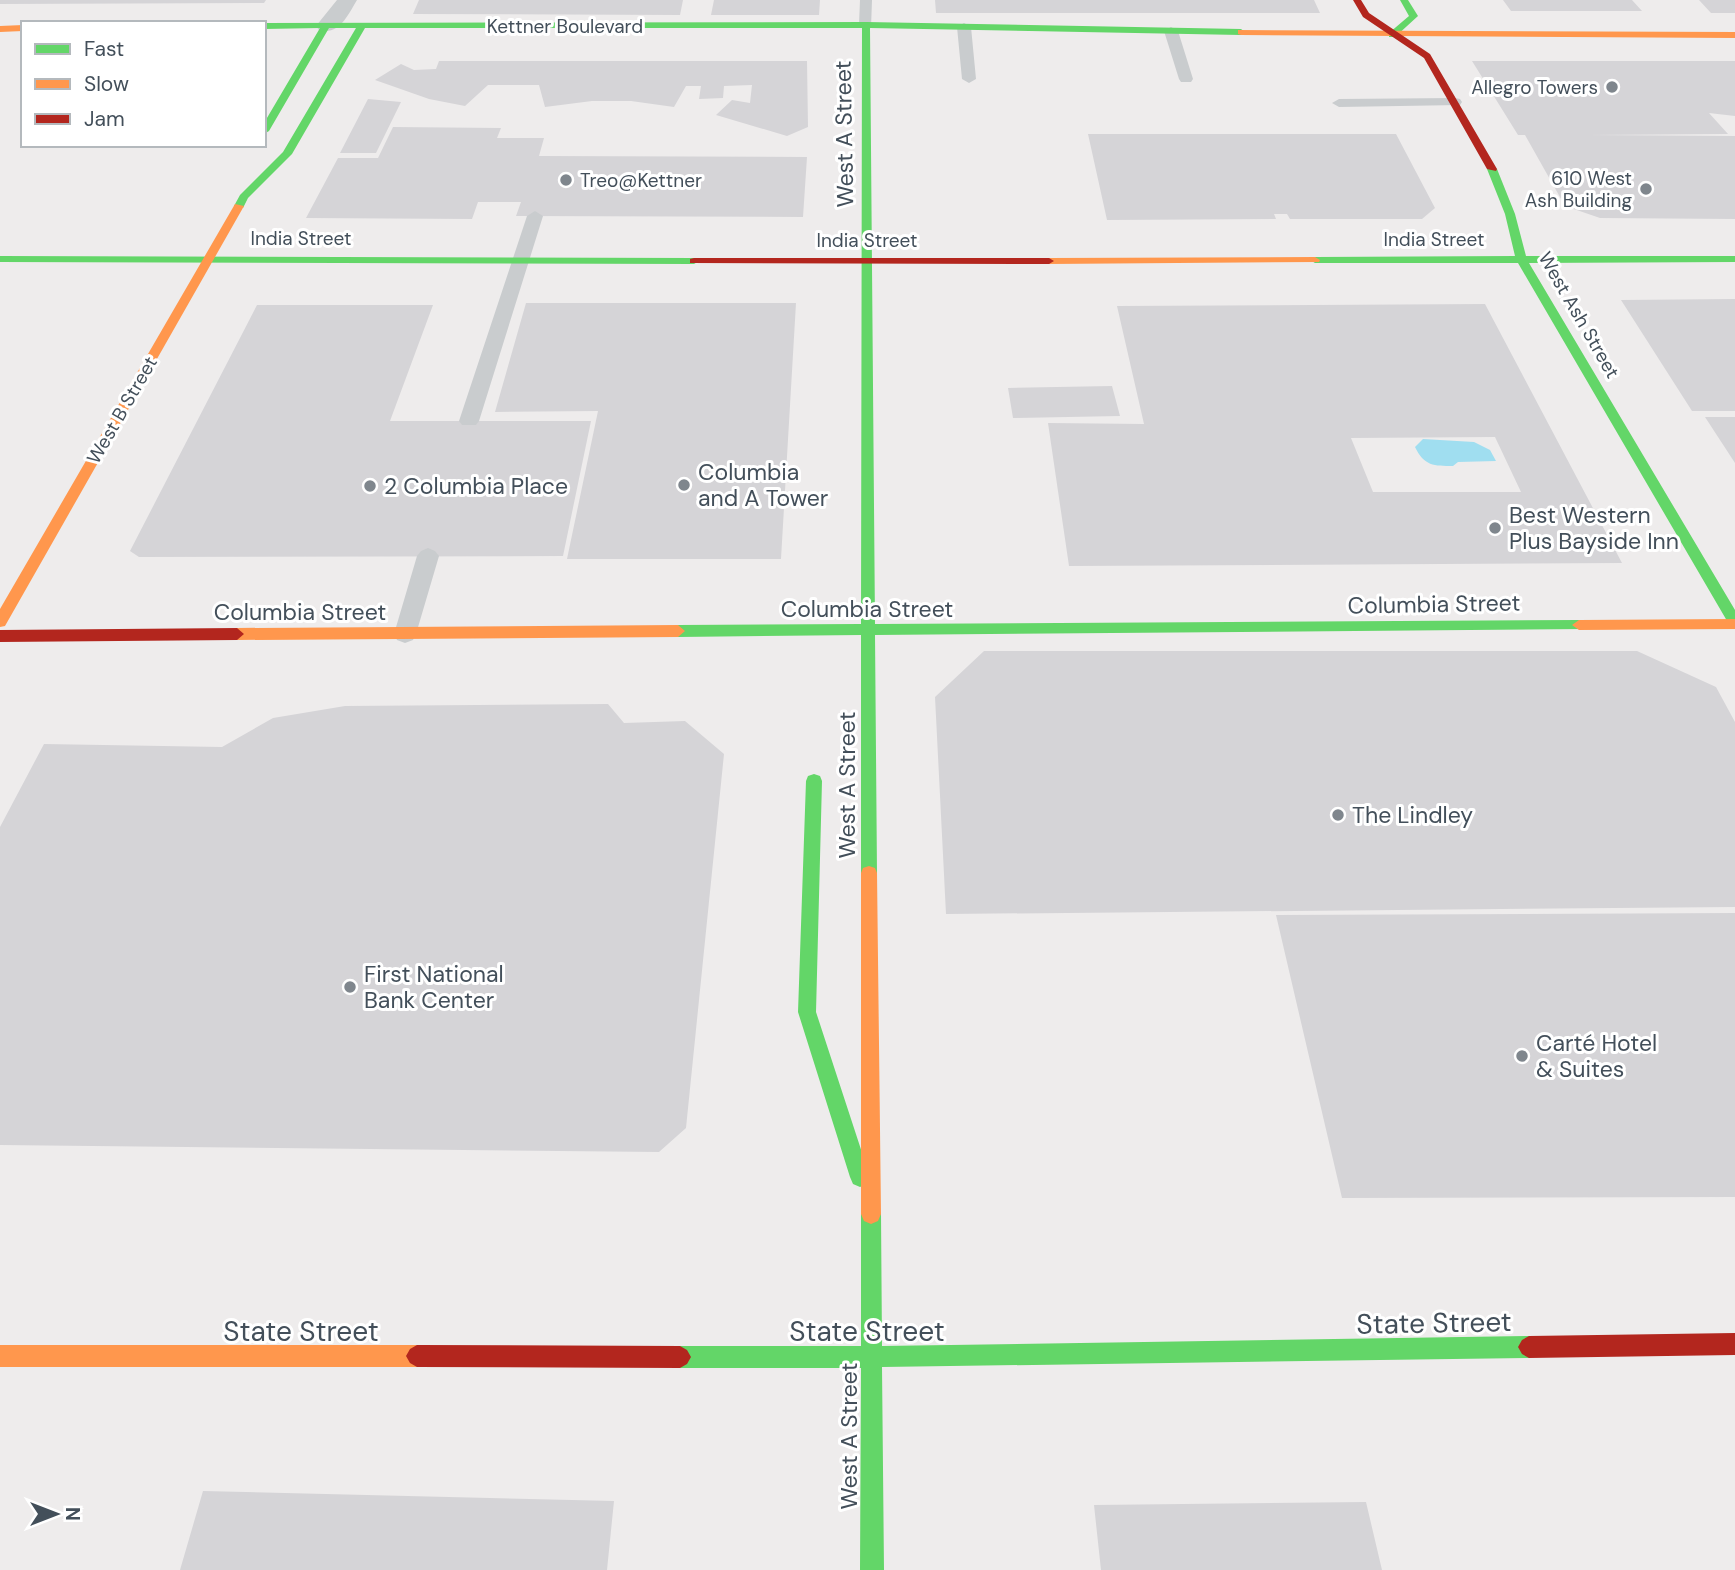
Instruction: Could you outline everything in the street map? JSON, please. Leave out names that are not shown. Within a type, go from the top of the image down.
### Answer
[{"type":"main road","name":"West Ash Street","points":[[1357,0],[1366,15],[1426,56],[1455,102],[1493,170],[1510,214],[1521,260],[1735,623]]},
{"type":"main road","points":[[1392,35],[1414,16],[1404,0]]},
{"type":"main road","name":"Kettner Boulevard","points":[[266,26],[866,25],[1392,35],[1735,35]]},
{"type":"main road","name":"West A Street","points":[[866,25],[872,1570]]},
{"type":"main road","points":[[266,128],[326,26]]},
{"type":"main road","name":"West B Street","points":[[0,622],[244,197],[287,154],[357,47],[362,26]]},
{"type":"main road","points":[[899,43],[918,36],[964,27]]},
{"type":"main road","points":[[0,29],[21,28]]},
{"type":"main road","points":[[0,44],[21,45]]},
{"type":"main road","points":[[291,47],[357,47]]},
{"type":"main road","points":[[244,175],[244,197]]},
{"type":"main road","name":"India Street","points":[[0,259],[868,262],[1735,259]]},
{"type":"main road","name":"Columbia Street","points":[[0,636],[870,632],[1735,623]]},
{"type":"main road","points":[[814,781],[807,1012],[872,1213]]},
{"type":"main road","name":"State Street","points":[[0,1356],[872,1357],[1735,1344]]},
{"type":"street","points":[[326,26],[335,19],[347,0]]},
{"type":"lane","name":"West A Street","points":[[866,0],[866,25]]},
{"type":"lane","points":[[964,27],[969,79]]},
{"type":"lane","points":[[1171,31],[1186,79]]},
{"type":"lane","points":[[1339,103],[1455,102]]},
{"type":"lane","points":[[470,421],[535,216]]},
{"type":"lane","points":[[405,634],[428,556]]},
{"type":"water","points":[[1423,439],[1474,442],[1490,450],[1496,461],[1458,462],[1453,466],[1430,464],[1415,447]]},
{"type":"building","points":[[0,0],[266,0],[264,3],[0,4]]},
{"type":"building","points":[[419,0],[683,0],[680,15],[413,14]]},
{"type":"building","points":[[714,0],[820,0],[819,15],[711,15]]},
{"type":"building","points":[[935,0],[1314,0],[1320,13],[936,13]]},
{"type":"building","points":[[1503,0],[1632,0],[1642,11],[1511,11]]},
{"type":"building","points":[[1699,0],[1735,0],[1735,13],[1711,13]]},
{"type":"building","points":[[439,61],[807,61],[808,127],[787,136],[716,115],[732,100],[750,103],[752,85],[724,86],[723,98],[699,99],[701,86],[686,86],[674,107],[631,101],[592,101],[545,107],[539,85],[488,85],[465,106],[429,99],[375,80],[401,64],[414,70],[436,69]]},
{"type":"building","points":[[1472,61],[1735,61],[1735,116],[1709,113],[1728,134],[1590,135],[1735,136],[1735,219],[1600,218],[1565,206],[1525,135],[1518,135]]},
{"type":"building","points":[[368,99],[401,102],[376,153],[340,153]]},
{"type":"building","name":"Treo@Kettner","points":[[393,127],[501,128],[497,138],[544,138],[539,156],[807,157],[803,217],[516,216],[521,202],[478,202],[472,219],[306,218],[338,158],[378,158]]},
{"type":"building","points":[[1088,134],[1396,134],[1435,208],[1422,219],[1290,219],[1287,214],[1274,214],[1276,219],[1107,220]]},
{"type":"building","points":[[1735,299],[1735,411],[1692,411],[1621,300]]},
{"type":"building","name":"Columbia and A Tower","points":[[526,303],[796,303],[781,559],[567,559],[598,411],[495,412]]},
{"type":"building","points":[[1485,304],[1622,563],[1069,566],[1048,423],[1144,424],[1117,306]],"holes":[[[1495,437],[1521,492],[1373,492],[1351,438]]]},
{"type":"building","name":"2 Columbia Place","points":[[257,305],[433,305],[390,421],[591,421],[563,556],[139,557],[130,551]]},
{"type":"building","points":[[1112,386],[1120,416],[1013,418],[1008,388]]},
{"type":"building","points":[[1705,417],[1735,417],[1735,463]]},
{"type":"building","name":"The Lindley","points":[[984,651],[1637,651],[1716,687],[1735,722],[1735,907],[946,914],[935,697]]},
{"type":"building","name":"First National Bank Center","points":[[608,704],[624,723],[685,721],[724,754],[686,1128],[659,1152],[0,1145],[0,827],[44,744],[222,747],[273,718],[345,706]]},
{"type":"building","name":"Carté Hotel & Suites","points":[[1735,913],[1735,1197],[1342,1198],[1276,915]]},
{"type":"building","points":[[203,1491],[614,1501],[607,1570],[180,1570]]},
{"type":"building","points":[[1366,1502],[1382,1570],[1101,1570],[1094,1505]]},
{"type":"traffic: fast","points":[[1392,35],[1414,16],[1404,0]]},
{"type":"traffic: fast","points":[[866,25],[869,873]]},
{"type":"traffic: fast","points":[[266,26],[866,25],[1241,32]]},
{"type":"traffic: fast","points":[[266,128],[326,26]]},
{"type":"traffic: fast","points":[[239,206],[244,197],[287,154],[362,26]]},
{"type":"traffic: fast","points":[[1492,169],[1510,214],[1521,259],[1735,622]]},
{"type":"traffic: fast","points":[[0,259],[694,261]]},
{"type":"traffic: fast","points":[[1315,260],[1735,259]]},
{"type":"traffic: fast","points":[[678,631],[1579,625]]},
{"type":"traffic: fast","points":[[814,781],[807,1012],[860,1177]]},
{"type":"traffic: fast","points":[[871,1214],[872,1570]]},
{"type":"traffic: fast","points":[[680,1357],[872,1357],[1529,1347]]},
{"type":"traffic: slow","points":[[0,29],[21,28]]},
{"type":"traffic: slow","points":[[1241,32],[1735,35]]},
{"type":"traffic: slow","points":[[0,622],[239,206]]},
{"type":"traffic: slow","points":[[1049,261],[1315,260]]},
{"type":"traffic: slow","points":[[1579,625],[1735,624]]},
{"type":"traffic: slow","points":[[237,634],[678,631]]},
{"type":"traffic: slow","points":[[869,873],[871,1214]]},
{"type":"traffic: slow","points":[[0,1356],[417,1356]]},
{"type":"traffic: jam","points":[[1357,0],[1366,15],[1427,56],[1492,169]]},
{"type":"traffic: jam","points":[[694,261],[1049,261]]},
{"type":"traffic: jam","points":[[0,636],[237,634]]},
{"type":"traffic: jam","points":[[1529,1347],[1735,1344]]},
{"type":"traffic: jam","points":[[417,1356],[680,1357]]},
{"type":"place","name":"Allegro Towers","points":[[1612,87]]},
{"type":"place","name":"Treo@Kettner","points":[[566,180]]},
{"type":"place","name":"610 West Ash Building","points":[[1646,189]]},
{"type":"place","name":"Columbia and A Tower","points":[[684,485]]},
{"type":"place","name":"2 Columbia Place","points":[[370,486]]},
{"type":"place","name":"Best Western Plus Bayside Inn","points":[[1495,528]]},
{"type":"place","name":"The Lindley","points":[[1338,815]]},
{"type":"place","name":"First National Bank Center","points":[[350,987]]},
{"type":"place","name":"Carté Hotel & Suites","points":[[1522,1056]]}]
